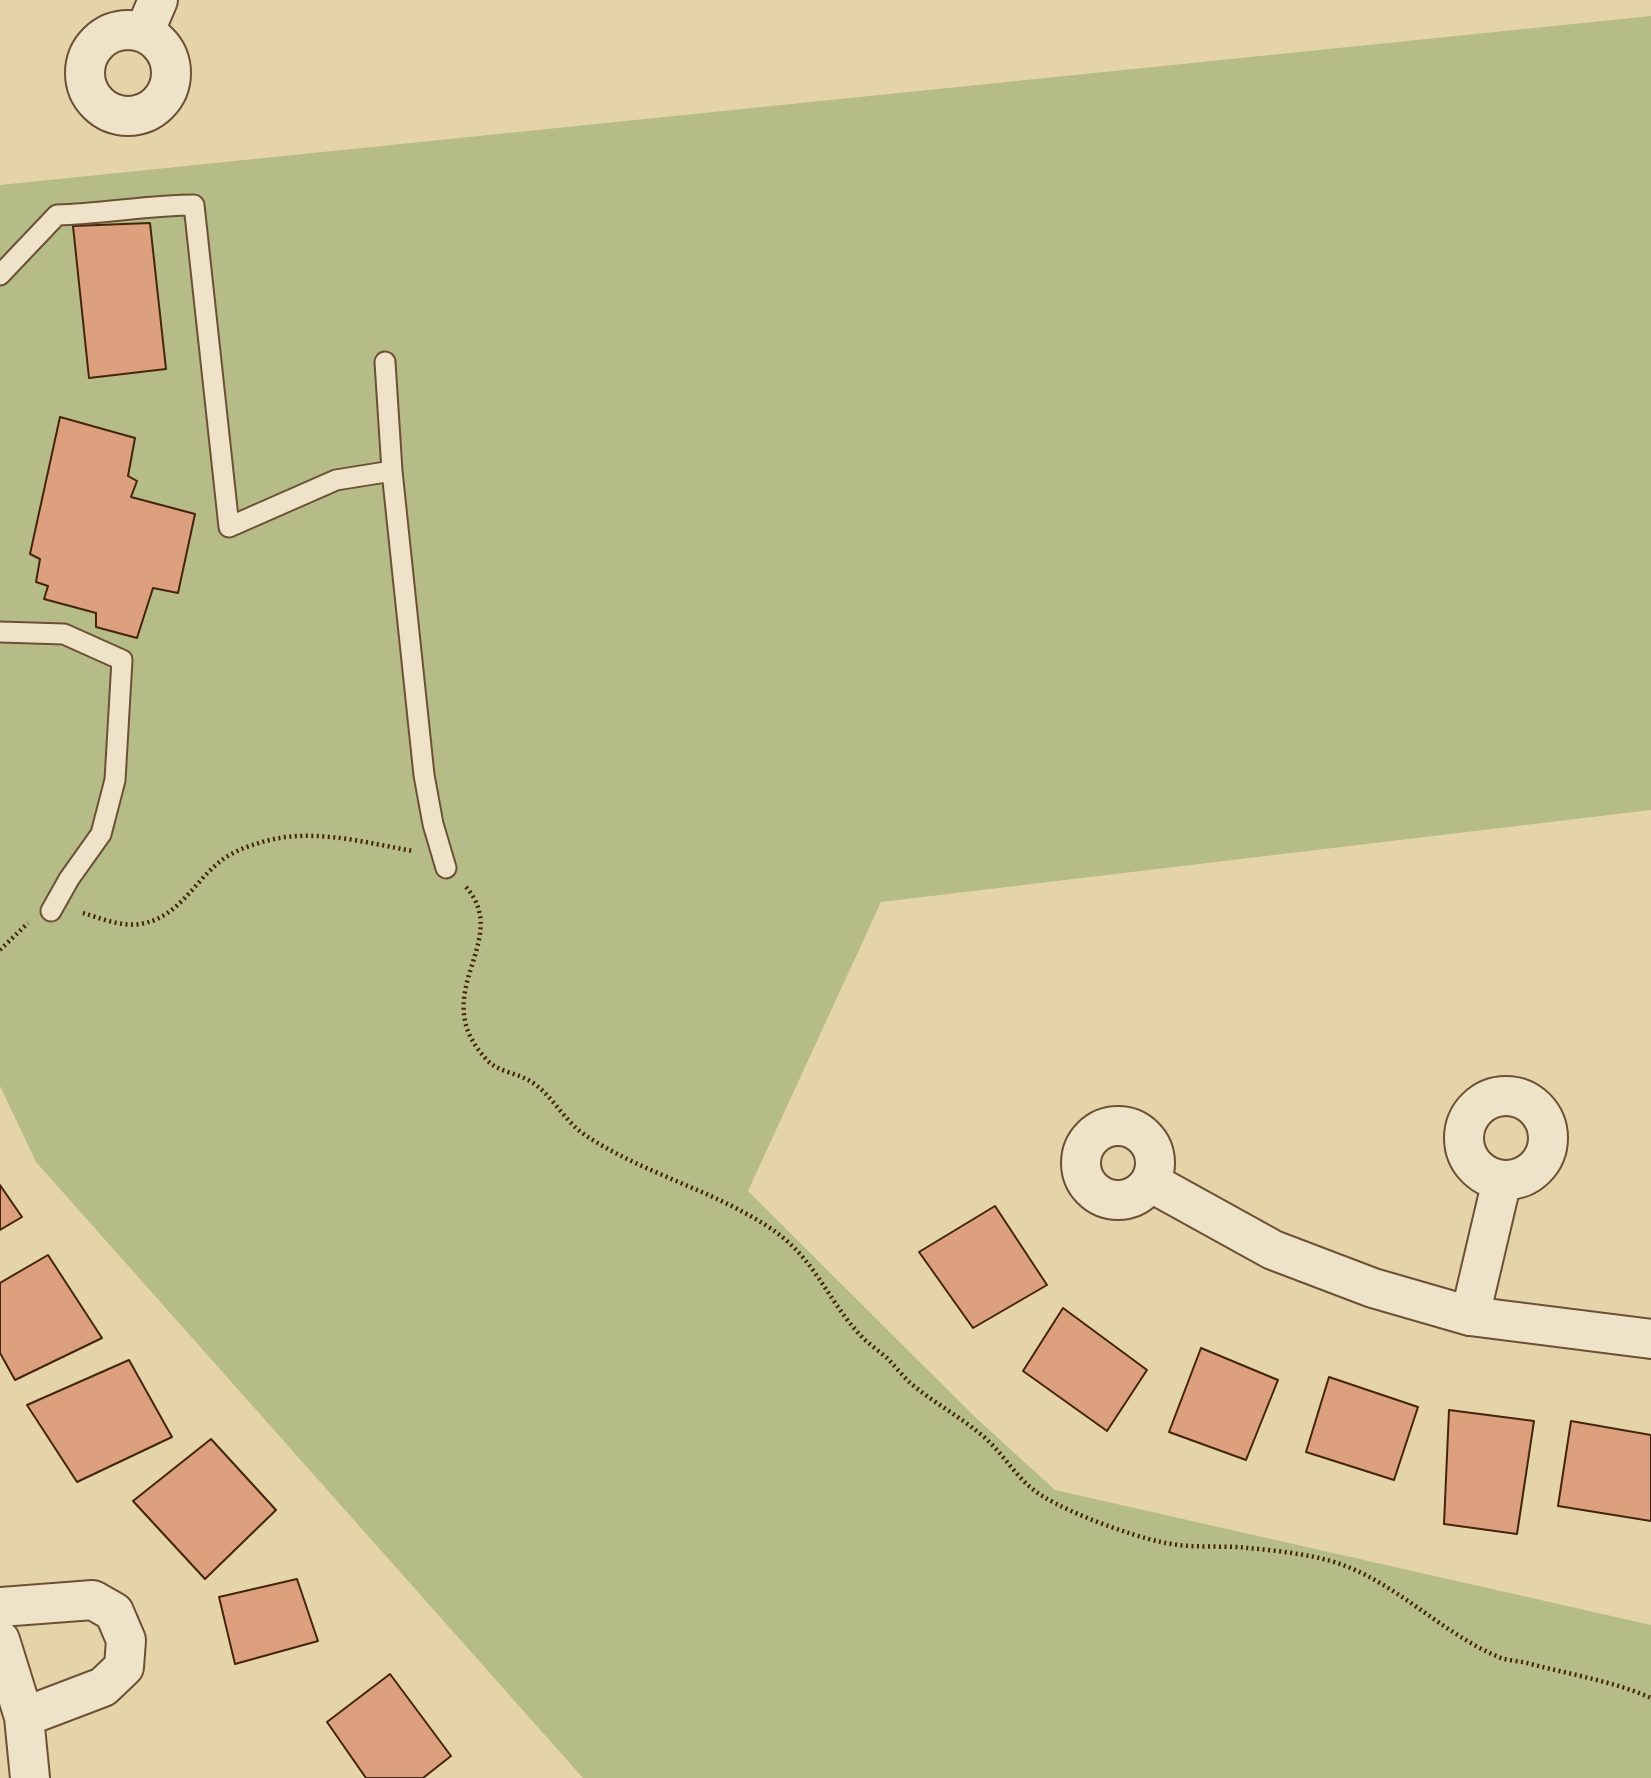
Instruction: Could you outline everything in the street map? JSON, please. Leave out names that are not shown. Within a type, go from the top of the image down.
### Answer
[{"type":"street","points":[[1470,1316],[1502,1180]]},
{"type":"street","points":[[1150,1182],[1273,1250],[1373,1288],[1470,1316],[1651,1339]]},
{"type":"street","points":[[0,1607],[93,1600],[114,1612],[126,1640],[124,1667],[103,1687],[24,1717]]},
{"type":"street","points":[[0,1640],[24,1717],[30,1778]]},
{"type":"lane","points":[[0,275],[57,215],[98,214],[159,205],[194,205],[229,527],[336,480],[392,471]]},
{"type":"lane","points":[[384,362],[392,471],[424,775],[433,824],[446,868]]},
{"type":"lane","points":[[0,632],[64,634],[122,660],[115,780],[101,834],[69,879],[51,911]]},
{"type":"path","points":[[0,950],[26,925],[51,911],[81,912],[115,922],[140,924],[172,912],[223,859],[254,844],[287,835],[353,840],[418,852],[446,868],[470,890],[479,912],[481,937],[468,971],[462,998],[464,1023],[474,1045],[491,1065],[530,1081],[582,1133],[639,1164],[725,1203],[790,1241],[809,1262],[862,1336],[911,1384],[985,1438],[1026,1485],[1069,1509],[1162,1542],[1239,1548],[1330,1561],[1384,1584],[1441,1624],[1503,1659],[1625,1686],[1651,1698]]},
{"type":"green space","points":[[1651,16],[1651,810],[881,902],[748,1191],[975,1417],[1055,1490],[1651,1625],[1651,1778],[583,1778],[36,1162],[0,1086],[0,185]]},
{"type":"building","points":[[150,223],[166,369],[89,378],[73,226]]},
{"type":"building","points":[[60,417],[135,438],[128,476],[137,481],[131,497],[195,514],[178,593],[153,588],[137,638],[96,627],[96,613],[44,599],[48,586],[36,582],[40,559],[30,554]]},
{"type":"building","points":[[0,1185],[22,1217],[0,1230]]},
{"type":"building","points":[[995,1206],[1047,1285],[973,1328],[919,1252]]},
{"type":"building","points":[[48,1255],[102,1338],[15,1380],[0,1353],[0,1283]]},
{"type":"building","points":[[1063,1308],[1147,1370],[1107,1431],[1023,1371]]},
{"type":"building","points":[[1201,1348],[1278,1380],[1246,1460],[1169,1432]]},
{"type":"building","points":[[129,1360],[172,1437],[77,1482],[27,1405]]},
{"type":"building","points":[[1329,1377],[1418,1407],[1394,1480],[1306,1452]]},
{"type":"building","points":[[1449,1410],[1534,1421],[1517,1534],[1444,1524]]},
{"type":"building","points":[[1571,1421],[1651,1435],[1651,1521],[1558,1506]]},
{"type":"building","points":[[211,1439],[276,1510],[205,1579],[133,1501]]},
{"type":"building","points":[[297,1579],[318,1641],[235,1664],[219,1597]]},
{"type":"building","points":[[390,1674],[451,1756],[423,1778],[366,1778],[327,1722]]}]
